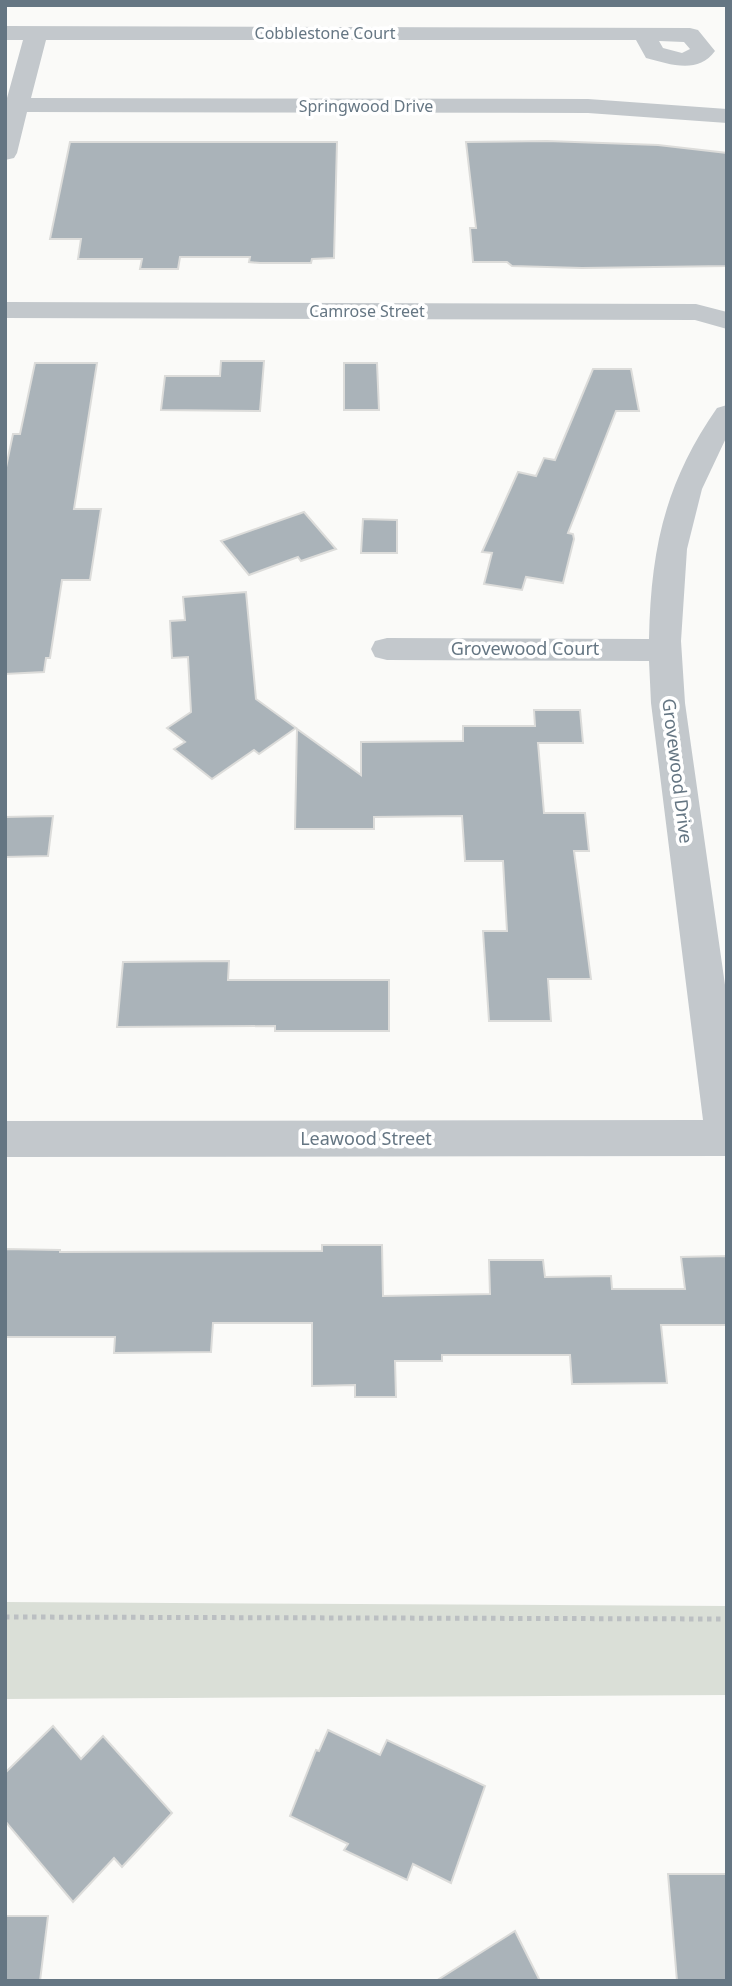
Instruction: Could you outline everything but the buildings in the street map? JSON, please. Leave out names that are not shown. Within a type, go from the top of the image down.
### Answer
[{"type":"street","name":"Cobblestone Court","points":[[5,33],[644,34]]},
{"type":"street","points":[[5,153],[11,105],[36,33]]},
{"type":"street","name":"Springwood Drive","points":[[11,105],[588,106],[727,116]]},
{"type":"street","name":"Camrose Street","points":[[5,310],[696,312],[727,321]]},
{"type":"street","name":"Grovewood Drive","points":[[726,1138],[667,703],[663,650],[664,599],[678,519],[699,458],[727,414]]},
{"type":"street","name":"Grovewood Court","points":[[387,649],[663,650]]},
{"type":"street","name":"Leawood Street","points":[[5,1139],[726,1138]]},
{"type":"path","points":[[5,1617],[727,1619]]},
{"type":"shaded area","points":[[5,1602],[727,1606],[727,1695],[5,1699]]}]
